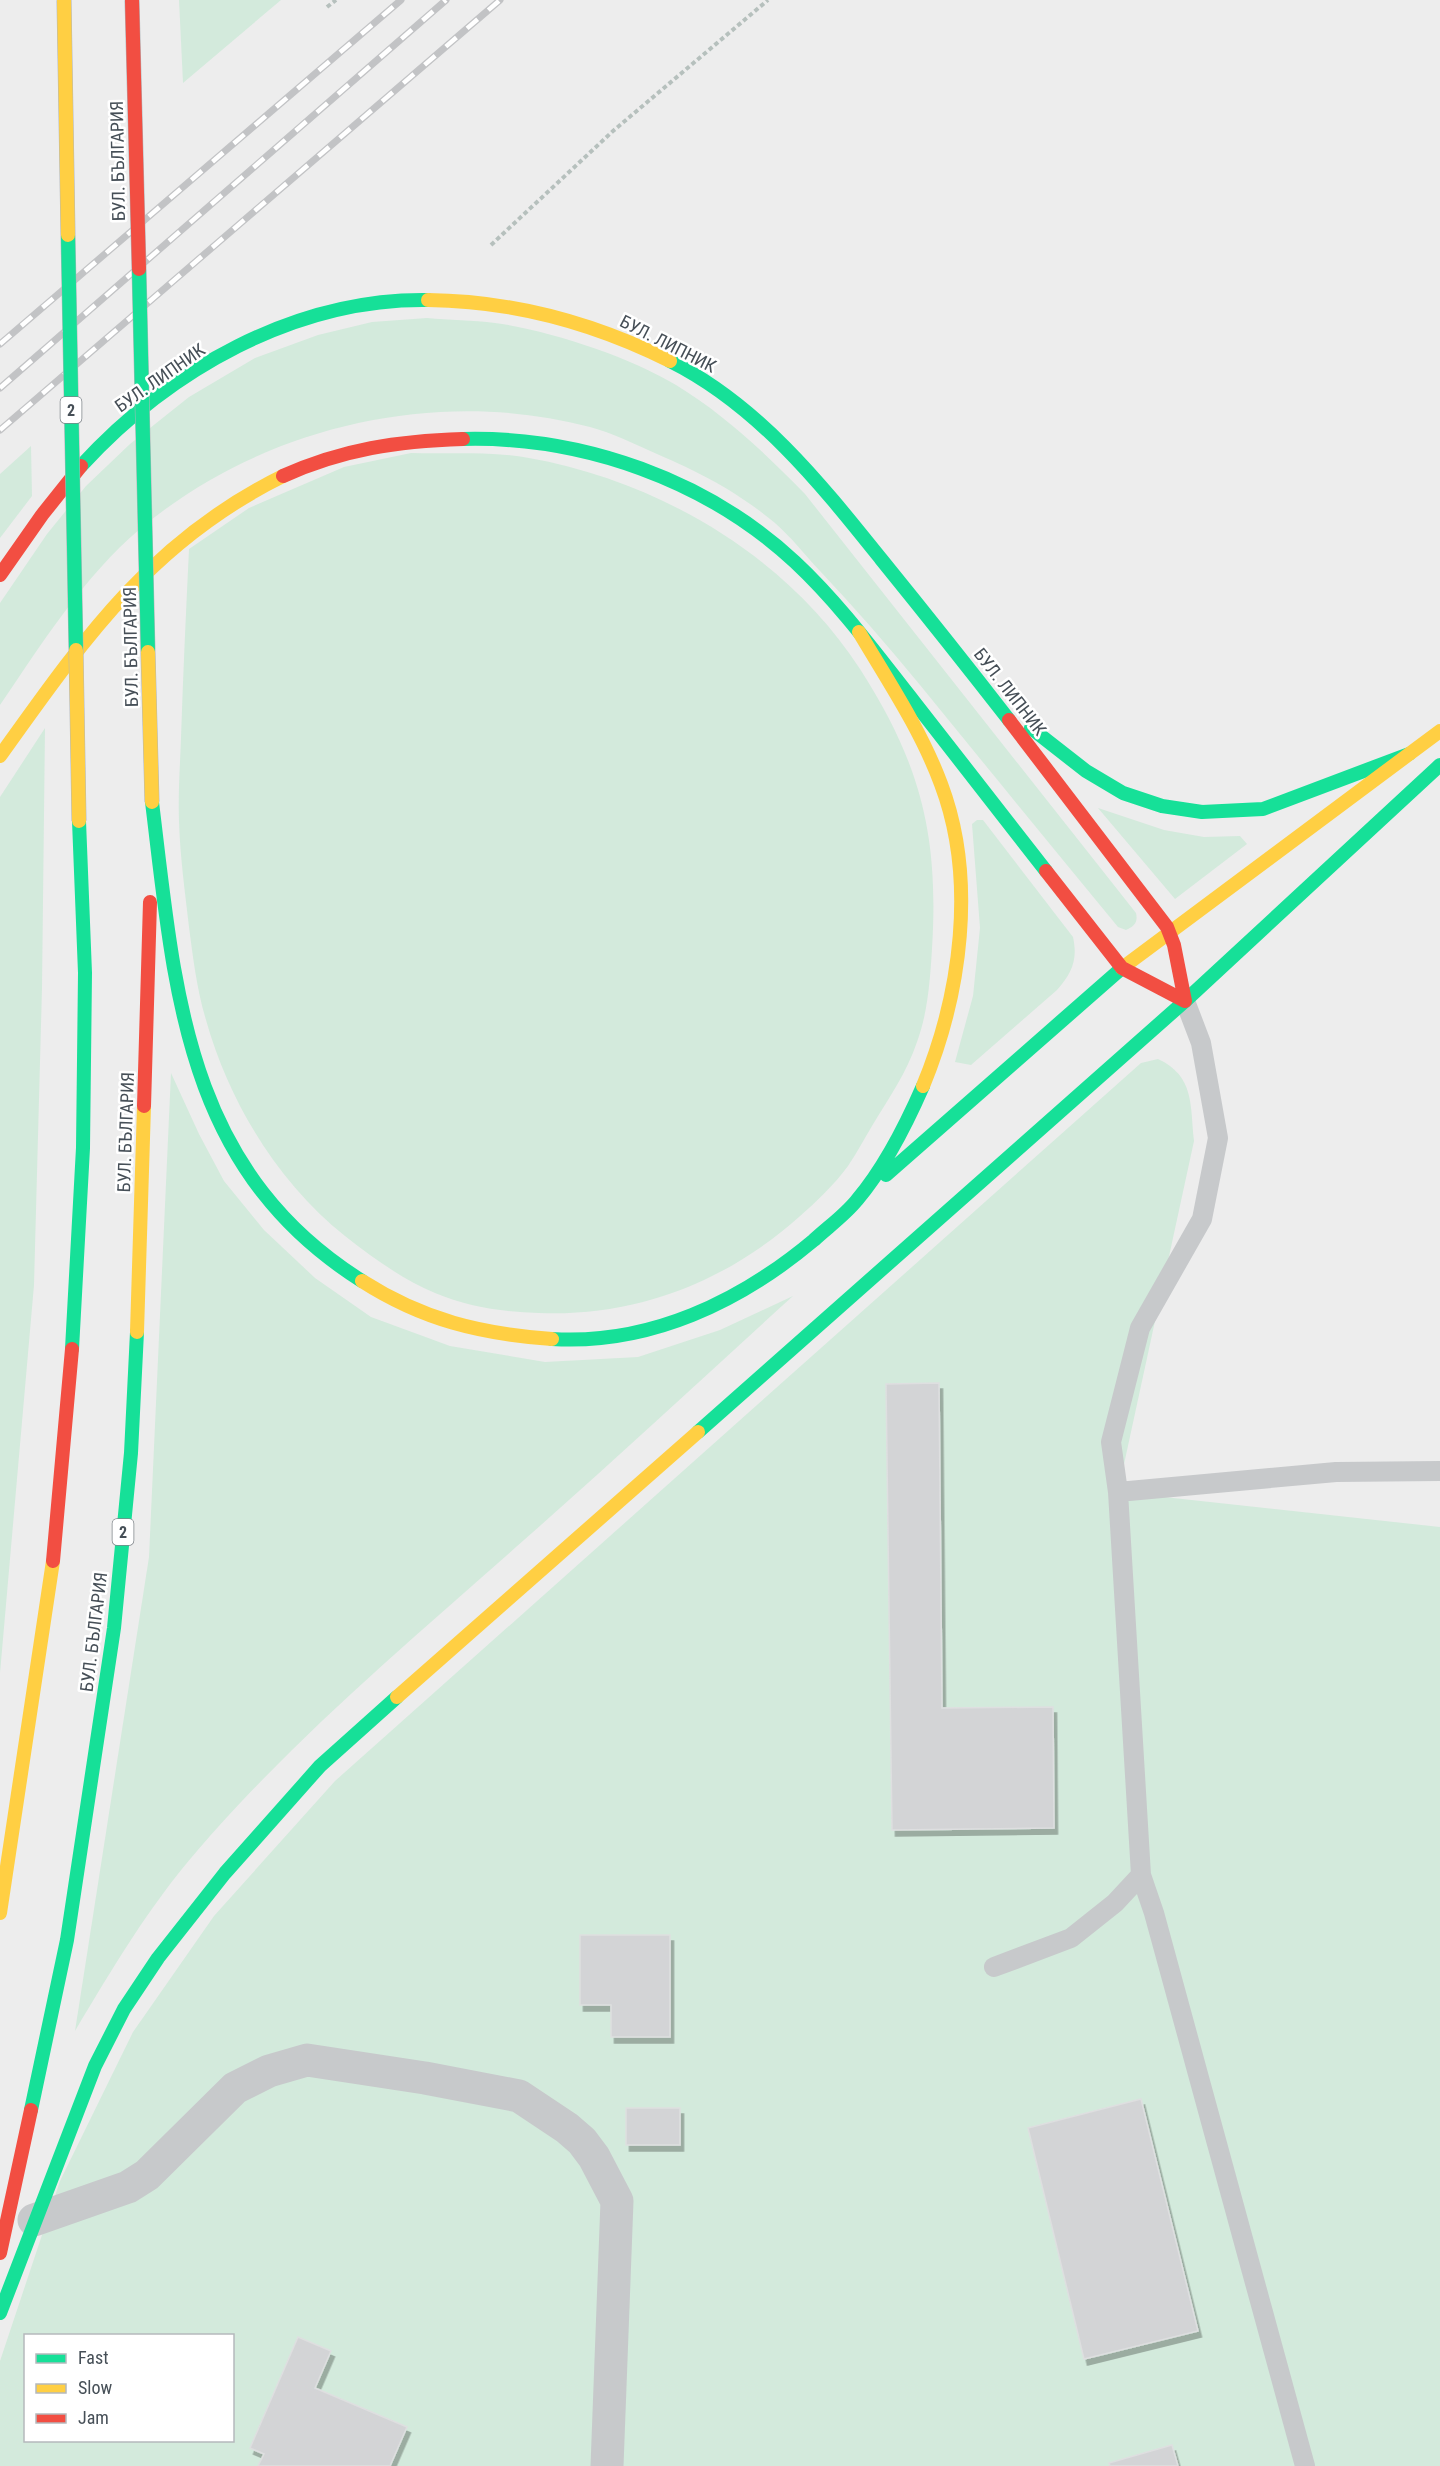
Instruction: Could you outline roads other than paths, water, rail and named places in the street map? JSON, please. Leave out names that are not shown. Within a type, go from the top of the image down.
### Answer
[{"type":"main road","name":"2","points":[[0,1913],[51,1580],[71,1362],[83,1148],[86,973],[79,821],[64,0]]},
{"type":"main road","name":"БУЛ. БЪЛГАРИЯ","points":[[0,2253],[67,1940],[114,1628],[131,1453],[139,1293],[153,802],[132,0]]},
{"type":"main road","name":"БУЛ. ЛИПНИК","points":[[0,575],[58,493],[90,457],[161,394],[226,353],[293,322],[329,311],[367,304],[436,301],[504,306],[550,315],[629,342],[684,368],[735,403],[776,436],[818,480],[991,696],[1171,932]]},
{"type":"main road","points":[[0,756],[96,628],[134,584],[199,525],[256,490],[337,455],[377,445],[423,440],[506,440],[601,455],[645,471],[721,506],[755,530],[814,580],[860,632],[1122,968],[1185,1001]]},
{"type":"main road","points":[[855,1203],[877,1172],[912,1112],[934,1064],[953,989],[960,915],[960,876],[950,810],[923,742],[860,632]]},
{"type":"main road","points":[[991,696],[1104,783],[1140,800],[1184,811],[1238,812],[1263,808],[1409,754]]},
{"type":"main road","points":[[153,802],[180,1005],[195,1059],[215,1116],[244,1168],[268,1199],[321,1252],[375,1290],[442,1322],[481,1330],[552,1339],[588,1340],[623,1335],[692,1318],[757,1284],[855,1203],[1122,968],[1440,731]]},
{"type":"main road","points":[[0,2313],[33,2220],[94,2066],[124,2009],[158,1958],[225,1873],[320,1766],[1185,1001],[1440,765]]},
{"type":"main road","points":[[1171,932],[1185,1001]]},
{"type":"street","points":[[33,2220],[128,2187],[147,2175],[235,2088],[269,2071],[307,2060],[425,2078],[519,2096],[567,2128],[582,2141],[594,2157],[617,2201],[607,2466]]},
{"type":"lane","points":[[1185,1001],[1201,1043],[1218,1138],[1202,1220],[1140,1328],[1112,1442],[1118,1492],[1141,1875],[1154,1913],[1305,2466]]},
{"type":"lane","points":[[1118,1492],[1336,1472],[1440,1471]]},
{"type":"lane","points":[[994,1967],[1071,1938],[1115,1903],[1141,1875]]},
{"type":"railway","points":[[0,344],[401,0]]},
{"type":"railway","points":[[0,388],[446,0]]},
{"type":"railway","points":[[0,430],[500,0]]}]
